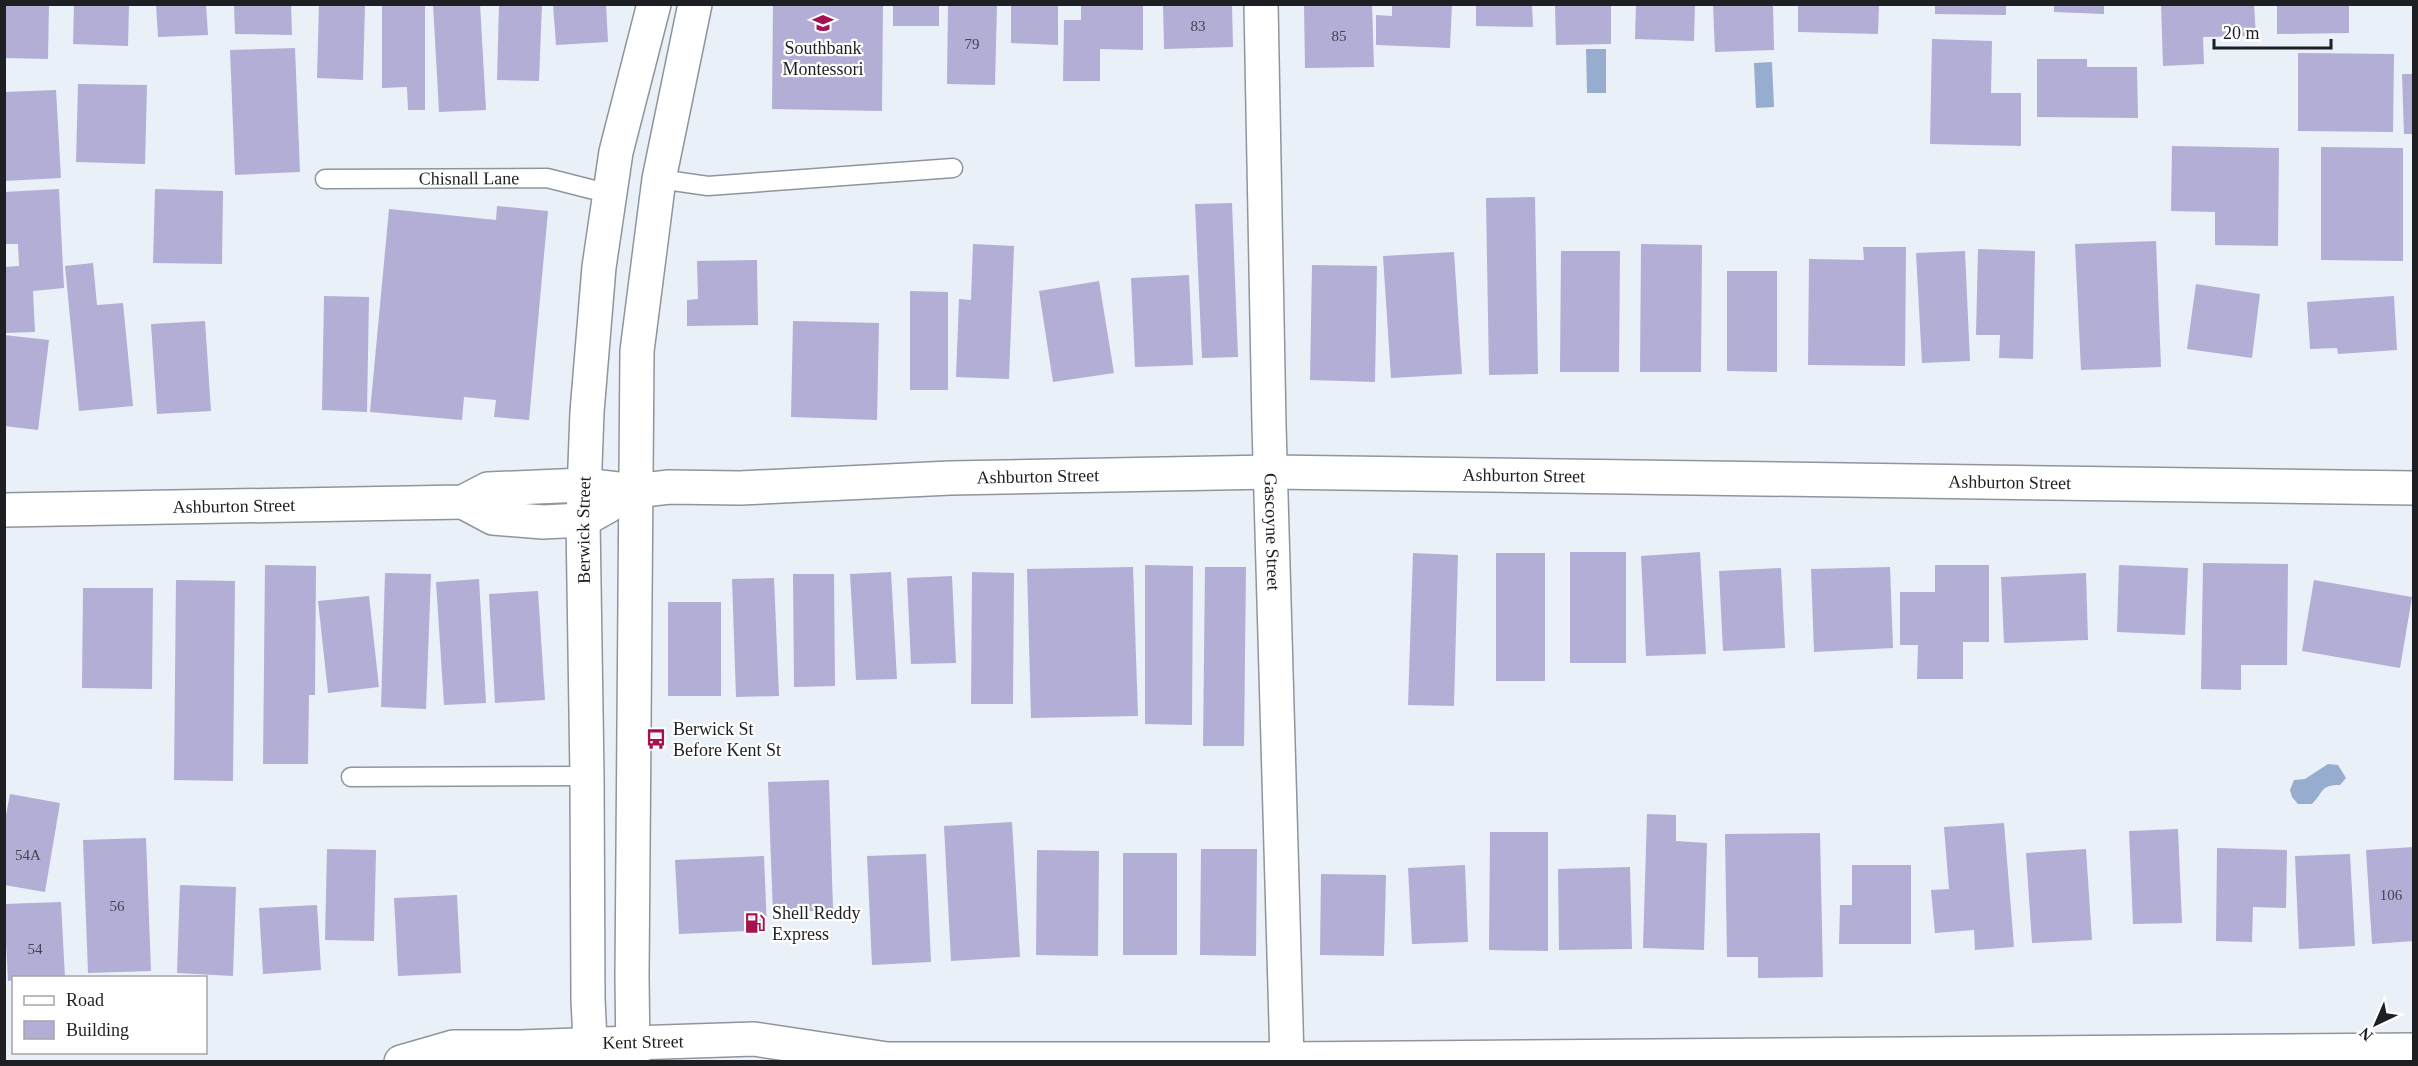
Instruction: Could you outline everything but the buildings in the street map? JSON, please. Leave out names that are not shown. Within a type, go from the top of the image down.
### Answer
[{"type":"main road","name":"Berwick Street","points":[[591,1052],[588,999],[583,485],[599,267],[616,152],[654,4]]},
{"type":"main road","points":[[633,1052],[637,351],[659,179],[695,4]]},
{"type":"main road","name":"Gascoyne Street","points":[[1261,4],[1287,1059]]},
{"type":"main road","name":"Ashburton Street","points":[[4,510],[463,502],[488,489],[583,485],[635,490],[669,487],[740,488],[950,478],[1271,471],[2414,488]]},
{"type":"main road","name":"Ashburton Street","points":[[463,502],[493,518],[543,522],[583,520],[635,490]]},
{"type":"main road","name":"Kent Street","points":[[401,1062],[453,1047],[520,1047],[591,1052],[633,1052],[754,1039],[878,1060],[2414,1050]]},
{"type":"lane","points":[[659,179],[708,186],[953,168]]},
{"type":"lane","name":"Chisnall Lane","points":[[325,179],[547,178],[610,194]]},
{"type":"lane","points":[[351,777],[587,776]]},
{"type":"water","points":[[1586,49],[1606,49],[1606,93],[1587,93]]},
{"type":"water","points":[[1772,62],[1774,107],[1756,108],[1754,63]]},
{"type":"water","points":[[2328,764],[2338,765],[2346,778],[2340,785],[2329,786],[2323,790],[2312,804],[2298,804],[2290,790],[2294,780],[2305,779]]},
{"type":"place","name":"Southbank Montessori","points":[[823,23]]},
{"type":"place","name":"Berwick St Before Kent St","points":[[656,739]]},
{"type":"place","name":"Shell Reddy Express","points":[[755,923]]}]
